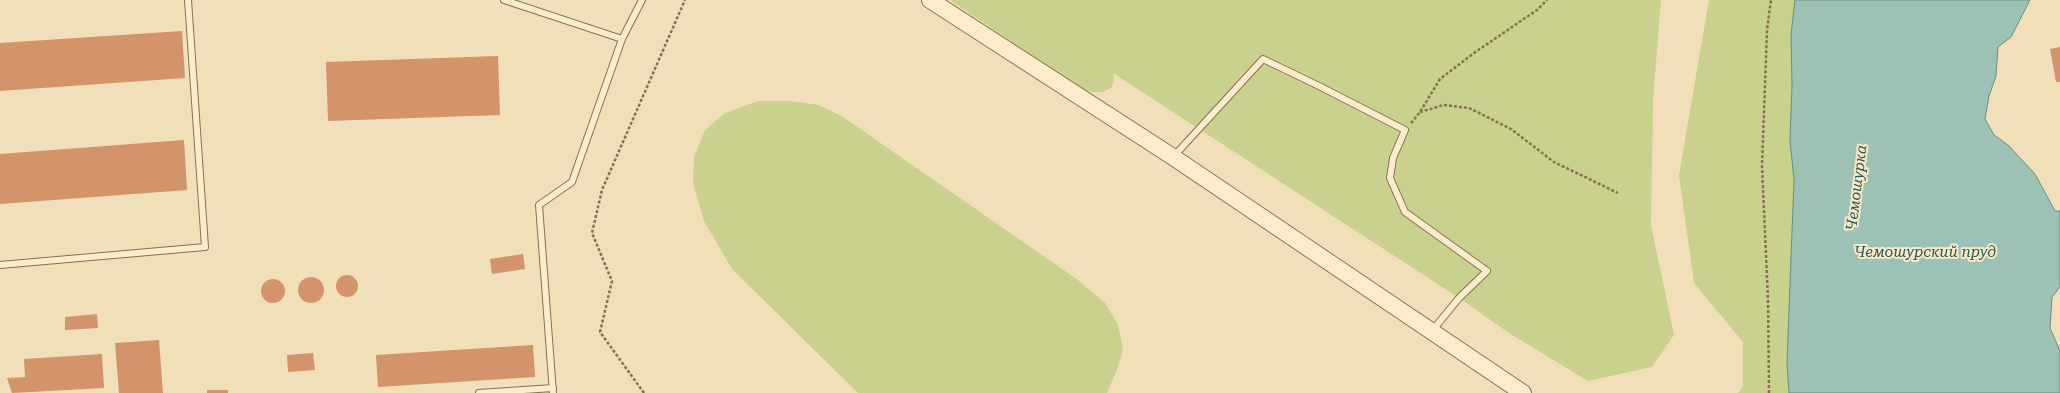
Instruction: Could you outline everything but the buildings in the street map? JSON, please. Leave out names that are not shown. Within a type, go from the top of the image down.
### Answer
[{"type":"street","points":[[930,0],[1173,157],[1523,393]]},
{"type":"lane","points":[[0,265],[205,247],[188,0]]},
{"type":"lane","points":[[504,0],[622,39]]},
{"type":"lane","points":[[479,393],[553,391],[539,205],[572,182],[622,39],[642,0]]},
{"type":"lane","points":[[1173,157],[1263,59],[1405,130],[1393,158],[1390,178],[1405,212],[1487,271],[1459,298],[1432,331]]},
{"type":"path","points":[[644,393],[600,332],[612,281],[592,233],[602,190],[685,0]]},
{"type":"path","points":[[1405,130],[1420,112],[1440,79],[1474,53],[1537,10],[1547,0]]},
{"type":"path","points":[[1769,393],[1768,300],[1762,166],[1767,30],[1771,0]]},
{"type":"path","points":[[1420,112],[1444,105],[1469,108],[1511,129],[1554,162],[1618,193]]},
{"type":"green space","points":[[950,0],[1661,0],[1653,100],[1651,225],[1674,335],[1652,367],[1588,381],[1509,333],[1459,298],[1113,73],[1114,81],[1111,88],[1103,92],[1093,92],[1081,89]]},
{"type":"green space","points":[[1709,0],[1795,0],[1791,35],[1792,85],[1790,140],[1794,180],[1787,363],[1789,393],[1738,393],[1743,386],[1743,342],[1694,283],[1679,175]]},
{"type":"green space","points":[[758,101],[790,101],[819,105],[843,117],[1078,280],[1105,303],[1118,325],[1123,349],[1118,367],[1107,393],[858,393],[732,269],[704,221],[693,183],[694,157],[705,130],[725,113]]},
{"type":"water","name":"Чемошурский пруд","points":[[1795,0],[2030,0],[2011,37],[1998,47],[1996,76],[1989,96],[1985,119],[1994,135],[2008,145],[2035,174],[2055,211],[2060,211],[2060,287],[2052,297],[2050,328],[2060,351],[2060,393],[1789,393],[1787,363],[1794,180],[1790,140],[1792,85],[1791,35]]},
{"type":"water label","name":"Чемошурка","points":[[1857,188]]}]
